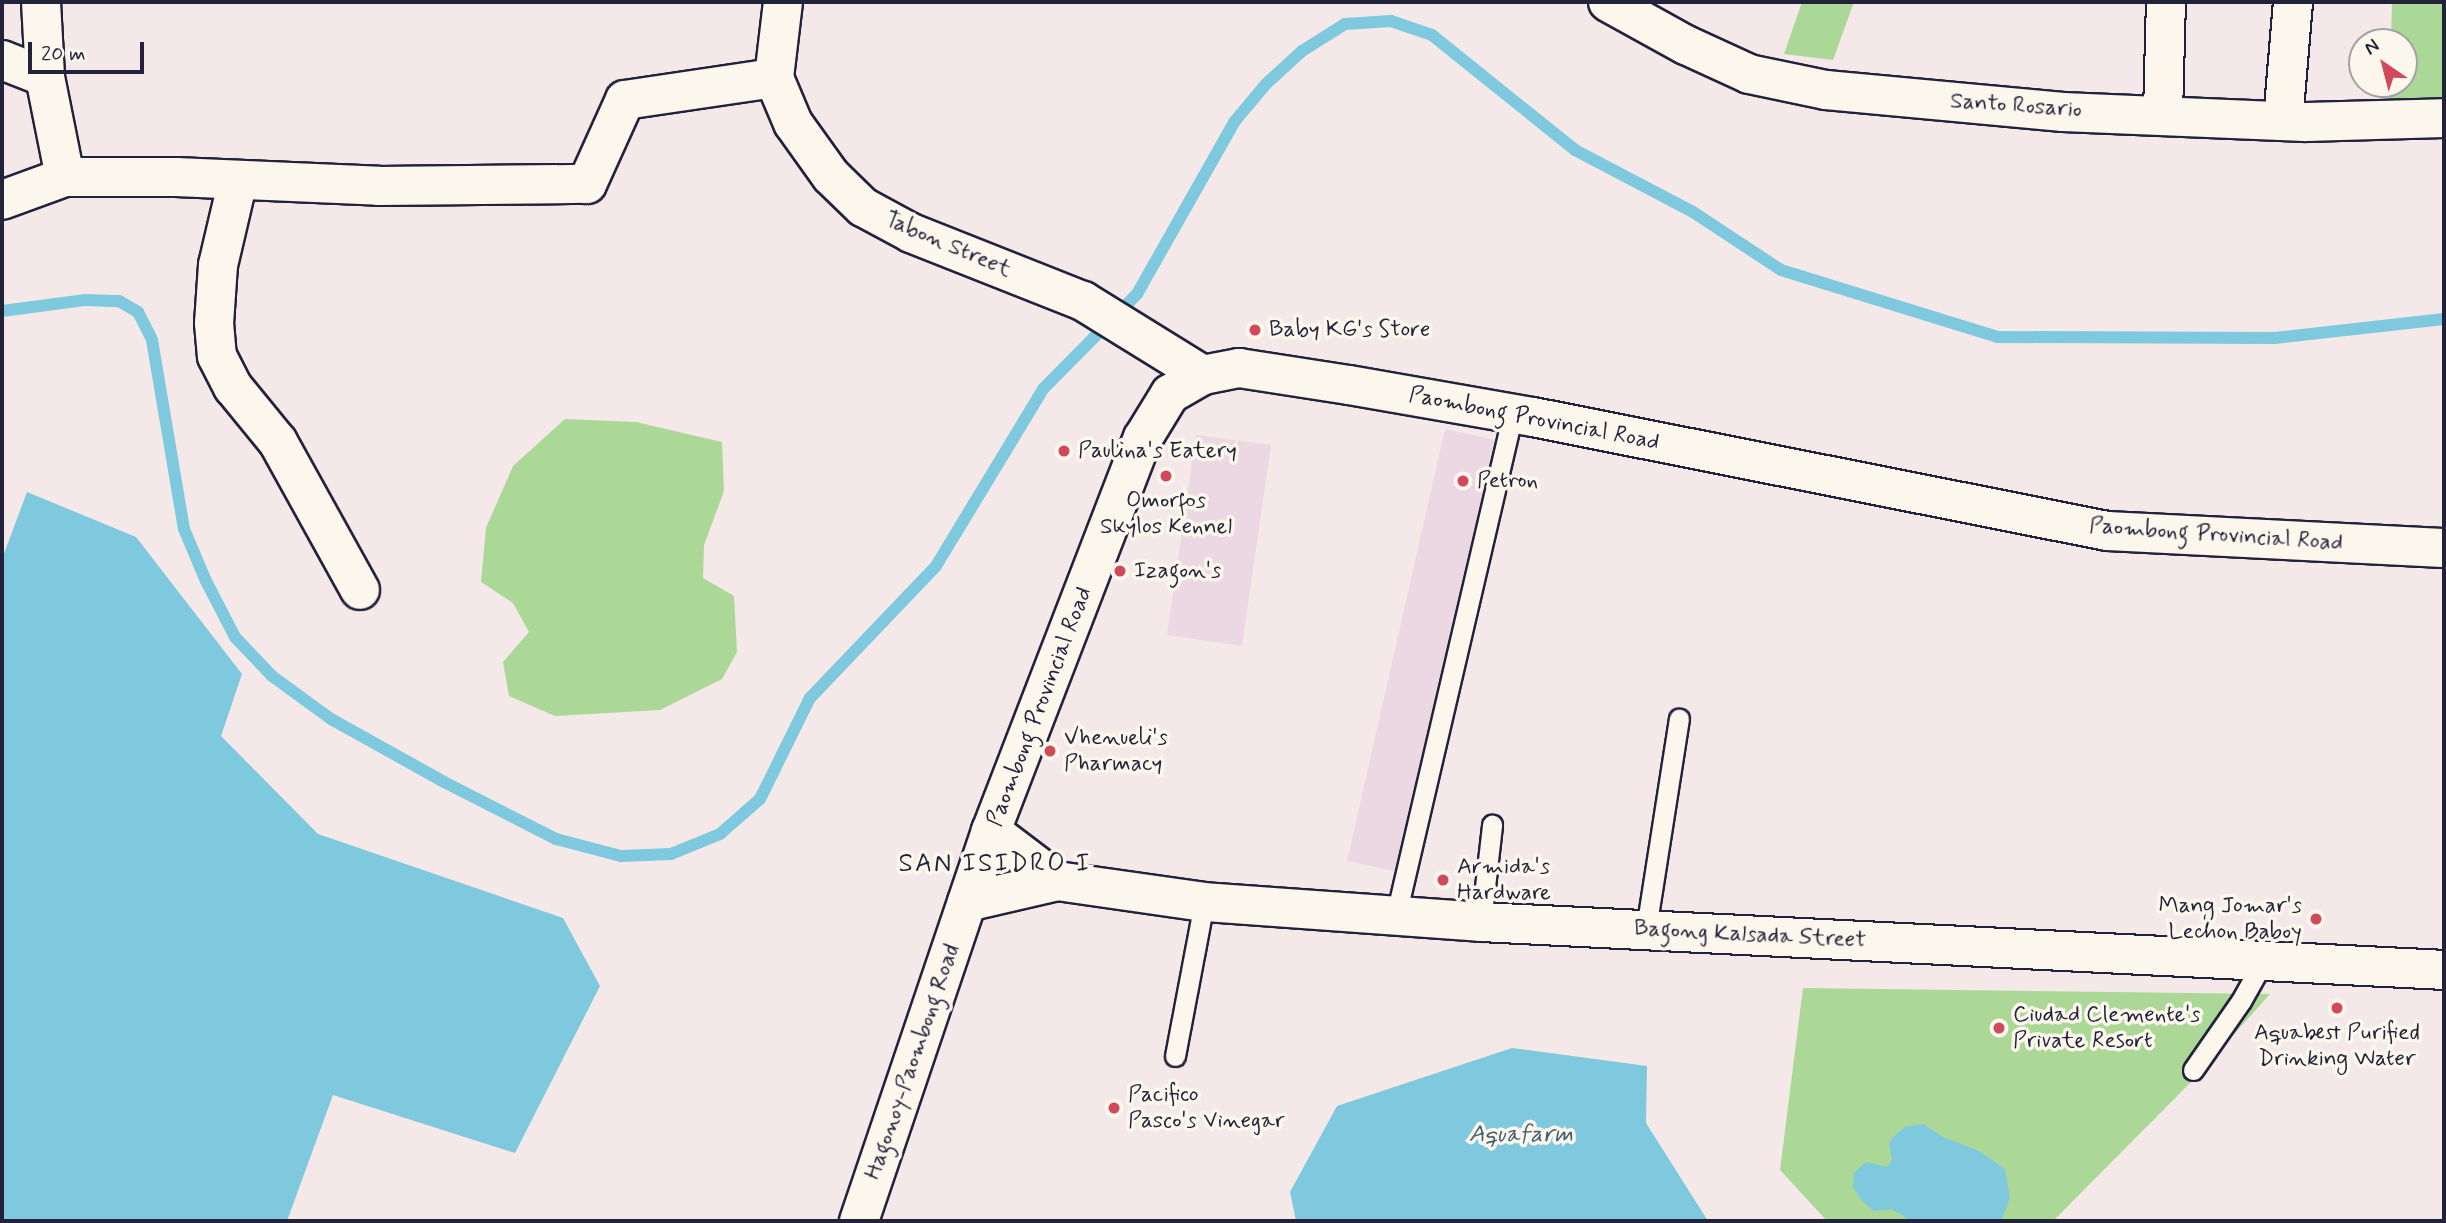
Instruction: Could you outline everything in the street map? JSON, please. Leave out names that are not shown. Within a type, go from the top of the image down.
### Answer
[{"type":"main road","points":[[41,2],[46,78],[65,177]]},
{"type":"main road","name":"Tabon Street","points":[[783,2],[774,78],[793,123],[831,176],[863,208],[911,233],[1083,300],[1203,375]]},
{"type":"main road","name":"Santo Rosario","points":[[1608,2],[1686,45],[1749,74],[1826,90],[2063,111],[2283,121],[2444,118]]},
{"type":"main road","points":[[2163,114],[2166,2]]},
{"type":"main road","points":[[2283,121],[2293,2]]},
{"type":"main road","points":[[2,60],[46,78]]},
{"type":"main road","points":[[2,200],[65,177],[379,186],[587,184],[625,100],[774,78]]},
{"type":"main road","points":[[238,180],[218,265],[214,323],[217,356],[233,387],[278,442],[360,590]]},
{"type":"main road","name":"Paombong Provincial Road","points":[[967,902],[991,831],[1143,438],[1170,394],[1203,375],[1239,368],[1513,413],[2107,531],[2444,548]]},
{"type":"main road","name":"Bagong Kalsada Street","points":[[991,831],[1057,881]]},
{"type":"main road","name":"Bagong Kalsada Street","points":[[967,902],[1057,881],[1204,902],[1481,922],[2444,970]]},
{"type":"main road","name":"Hagonoy-Paombong Road","points":[[859,1221],[967,902]]},
{"type":"lane","points":[[1396,915],[1513,413]]},
{"type":"lane","points":[[1647,929],[1679,719]]},
{"type":"lane","points":[[1481,922],[1492,825]]},
{"type":"lane","points":[[1175,1056],[1204,902]]},
{"type":"lane","points":[[2193,1070],[2241,1001],[2264,960]]},
{"type":"shaded area","points":[[1445,429],[1514,444],[1417,876],[1347,861]]},
{"type":"shaded area","points":[[1196,435],[1271,445],[1242,646],[1167,635]]},
{"type":"green space","points":[[1802,2],[1854,2],[1833,60],[1784,54]]},
{"type":"green space","points":[[2392,2],[2444,2],[2444,97],[2418,98],[2418,28],[2391,28]]},
{"type":"green space","points":[[565,419],[636,422],[722,442],[724,491],[704,545],[703,578],[734,596],[737,652],[722,679],[660,710],[555,716],[509,696],[503,662],[529,632],[513,603],[481,582],[486,528],[513,466]]},
{"type":"green space","points":[[1803,988],[2270,994],[2196,1077],[2053,1221],[1827,1221],[1780,1170]]},
{"type":"water","points":[[27,492],[136,537],[242,674],[221,736],[318,834],[563,918],[600,986],[515,1153],[333,1095],[287,1221],[2,1221],[2,559]]},
{"type":"water","name":"Aquafarm","points":[[1512,1048],[1647,1066],[1646,1123],[1708,1221],[1296,1221],[1290,1192],[1337,1106]]},
{"type":"water","points":[[1923,1124],[1943,1137],[1979,1151],[2005,1169],[2010,1198],[2001,1221],[1912,1221],[1891,1209],[1874,1211],[1862,1201],[1853,1187],[1854,1173],[1866,1162],[1887,1167],[1892,1160],[1889,1144],[1893,1137],[1905,1127]]},
{"type":"waterway","points":[[2,311],[86,300],[119,301],[138,312],[152,340],[184,529],[206,581],[235,637],[272,676],[331,719],[444,782],[556,839],[621,856],[671,854],[720,834],[760,799],[810,698],[936,566],[1043,389],[1137,294],[1235,121],[1266,84],[1302,51],[1345,24],[1391,21],[1432,35],[1575,150],[1693,212],[1781,270],[1997,337],[2275,338],[2444,319]]},
{"type":"place","name":"Baby KG's Store","points":[[1255,330]]},
{"type":"place","name":"Paulina's Eatery","points":[[1064,451]]},
{"type":"place","name":"Omorfos Skylos Kennel","points":[[1166,476]]},
{"type":"place","name":"Petron","points":[[1463,481]]},
{"type":"place","name":"Izagon's","points":[[1120,571]]},
{"type":"place","name":"Vhenueli's Pharmacy","points":[[1050,751]]},
{"type":"place","name":"Armida's Hardware","points":[[1443,880]]},
{"type":"place","name":"Mang Jomar's Lechon Baboy","points":[[2316,919]]},
{"type":"place","name":"Aquabest Purified Drinking Water","points":[[2337,1008]]},
{"type":"place","name":"Ciudad Clemente's Private Resort","points":[[1999,1028]]},
{"type":"place","name":"Pacifico Pasco's Vinegar","points":[[1114,1108]]},
{"type":"district","name":"SAN ISIDRO I","points":[[995,865]]}]
